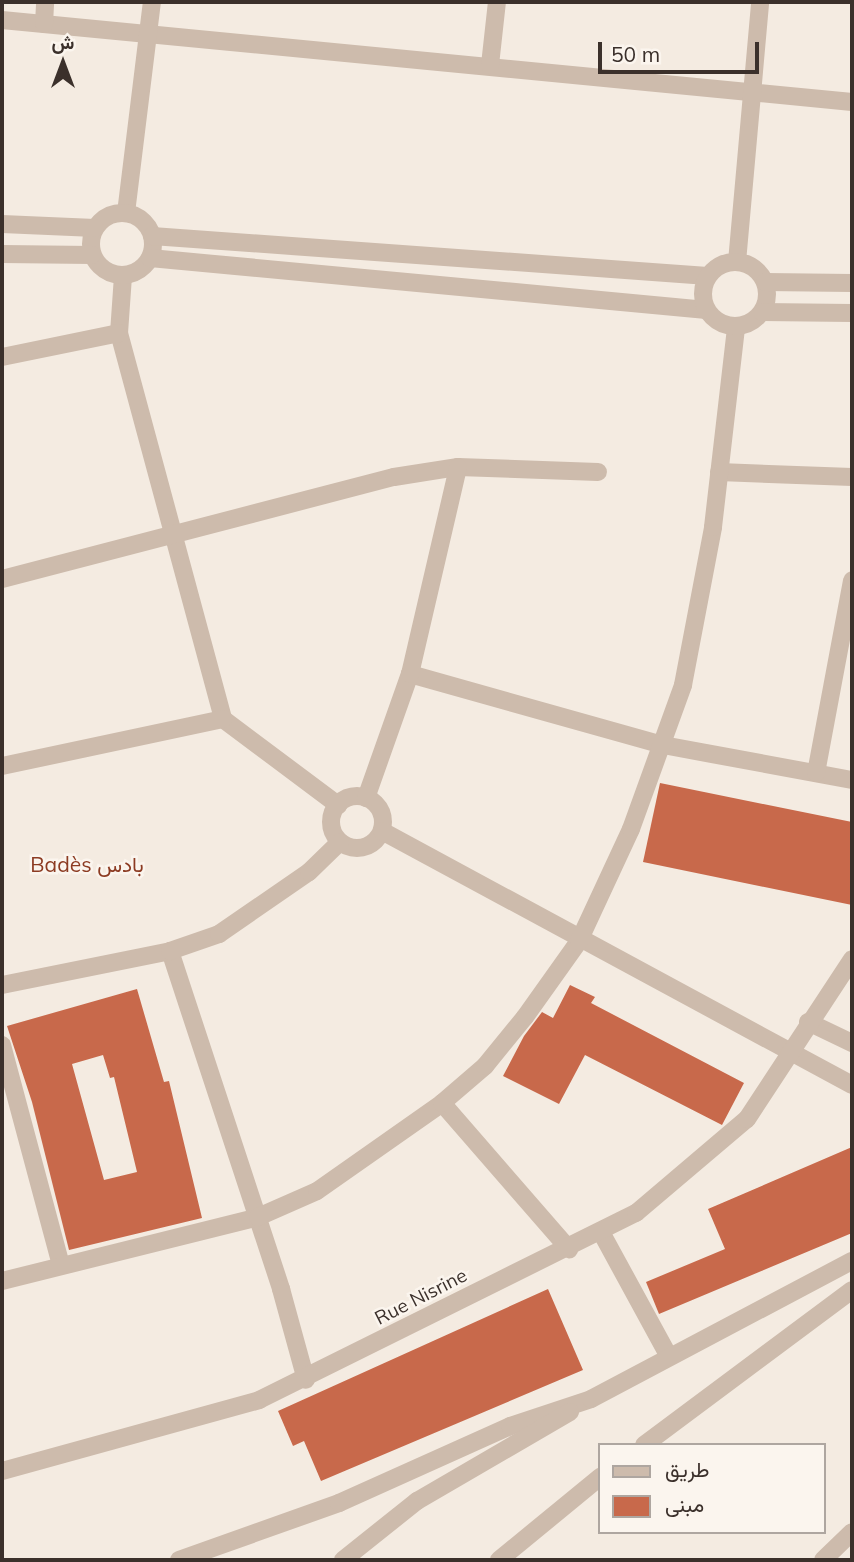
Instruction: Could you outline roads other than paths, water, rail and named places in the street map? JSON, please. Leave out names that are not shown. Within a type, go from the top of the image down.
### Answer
[{"type":"street","points":[[44,23],[45,2]]},
{"type":"street","points":[[126,213],[152,2]]},
{"type":"street","points":[[490,65],[497,2]]},
{"type":"street","points":[[737,262],[749,92],[760,2]]},
{"type":"street","points":[[2,20],[852,102]]},
{"type":"street","points":[[126,213],[142,221],[152,236],[150,258],[139,271],[123,275],[99,266],[92,255],[96,228],[103,219],[126,213]]},
{"type":"street","points":[[2,224],[96,228]]},
{"type":"street","points":[[152,236],[708,276],[726,263],[737,262],[754,268],[765,282],[762,312]]},
{"type":"street","points":[[2,254],[92,255]]},
{"type":"street","points":[[150,258],[707,310]]},
{"type":"street","points":[[472,289],[475,259]]},
{"type":"street","points":[[123,275],[119,333],[177,535],[223,719],[338,805]]},
{"type":"street","points":[[708,276],[703,299],[707,310],[714,319],[736,327],[762,312],[852,313]]},
{"type":"street","points":[[765,282],[852,283]]},
{"type":"street","points":[[2,1281],[258,1217],[317,1191],[442,1103],[485,1066],[579,941],[631,829],[663,745],[683,685],[719,472],[736,327]]},
{"type":"street","points":[[2,357],[119,333]]},
{"type":"street","points":[[366,798],[410,674],[458,467]]},
{"type":"street","points":[[2,579],[394,477],[458,467],[598,472]]},
{"type":"street","points":[[719,472],[852,477]]},
{"type":"street","points":[[816,773],[852,580]]},
{"type":"street","points":[[410,674],[663,745],[852,780]]},
{"type":"street","points":[[2,766],[223,719]]},
{"type":"street","points":[[366,798],[381,811],[382,831],[369,846],[359,848],[340,842],[331,824],[338,805],[346,799],[366,798]]},
{"type":"street","points":[[382,831],[579,941],[790,1048],[852,1085]]},
{"type":"street","points":[[2,985],[170,951],[219,934],[253,914],[340,842]]},
{"type":"street","points":[[170,951],[258,1217],[306,1380]]},
{"type":"street","name":"Rue Nisrine","points":[[2,1471],[195,1420],[306,1380],[636,1213],[747,1119],[790,1048],[852,959]]},
{"type":"street","points":[[808,1022],[852,1043]]},
{"type":"street","points":[[2,1045],[61,1265]]},
{"type":"street","points":[[442,1103],[569,1249]]},
{"type":"street","points":[[600,1232],[668,1355]]},
{"type":"street","points":[[343,1560],[417,1501],[668,1355],[852,1261]]},
{"type":"street","points":[[647,1443],[852,1290]]},
{"type":"street","points":[[179,1560],[339,1503],[510,1426],[591,1399]]},
{"type":"street","points":[[499,1560],[598,1479]]},
{"type":"street","points":[[822,1560],[852,1532]]},
{"type":"district","name":"Badès بادس","points":[[87,864]]}]
